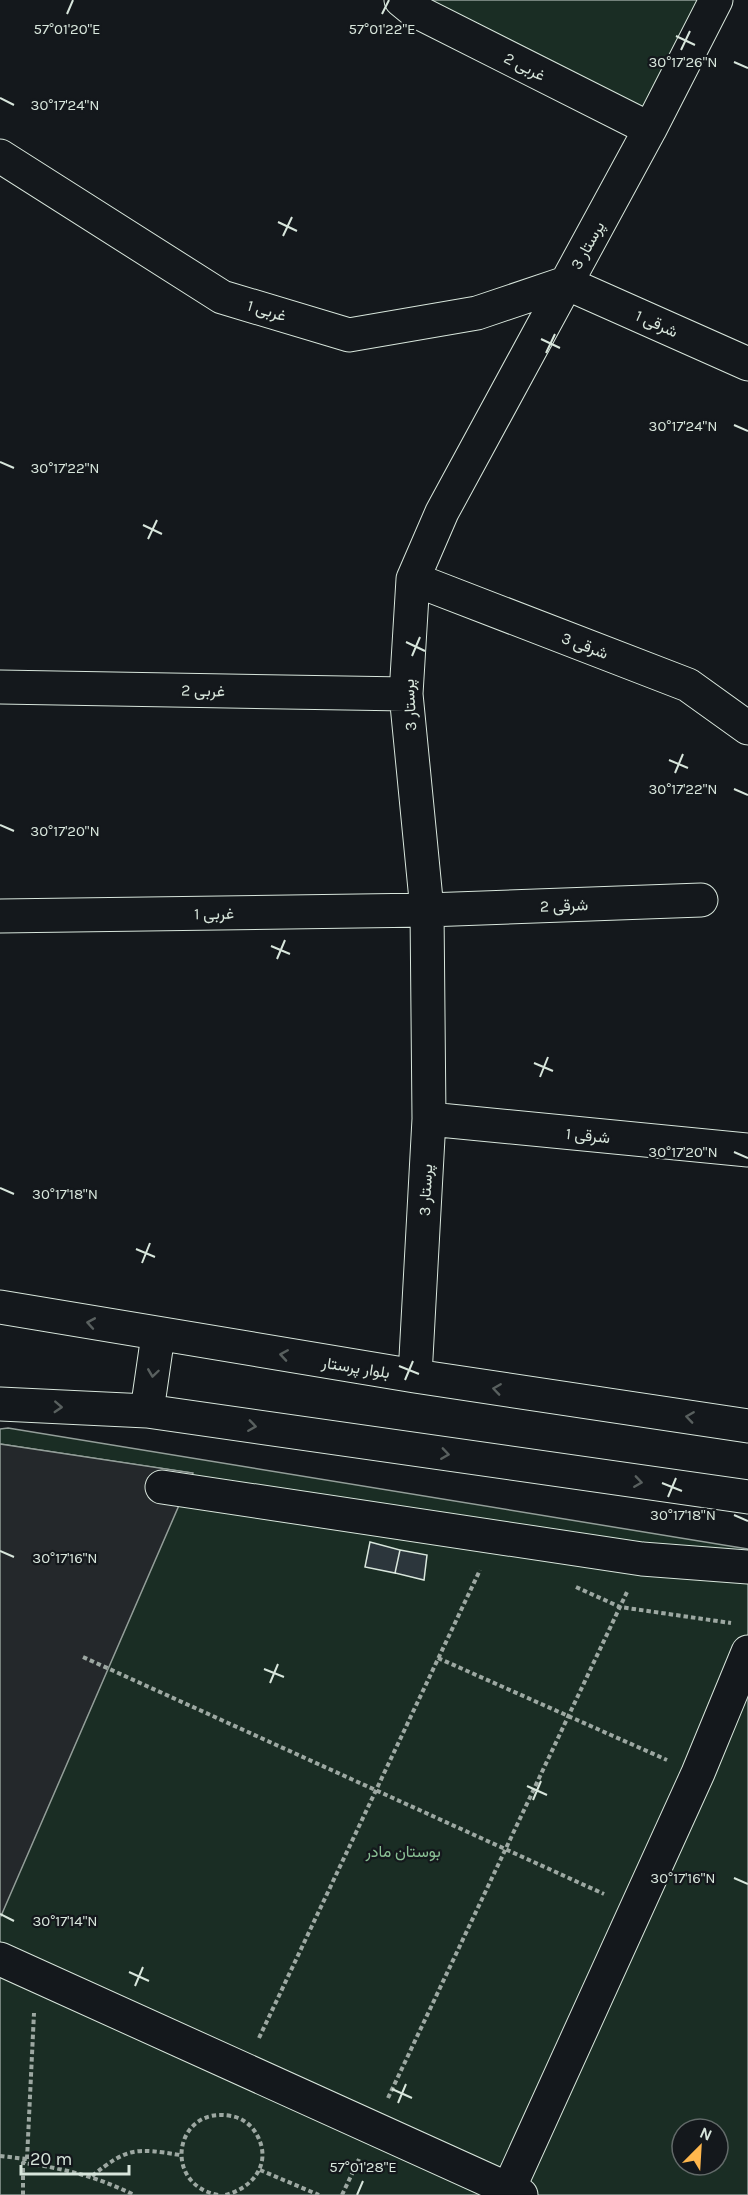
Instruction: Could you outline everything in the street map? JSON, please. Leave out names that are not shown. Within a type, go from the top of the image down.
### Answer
[{"type":"street","name":"غربی 2","points":[[401,0],[412,9],[650,129]]},
{"type":"street","name":"پرستار 3","points":[[415,1376],[429,1119],[427,910],[406,693],[413,579],[441,512],[650,129],[716,0]]},
{"type":"street","name":"غربی 1","points":[[0,156],[222,297],[349,335],[477,313],[566,283]]},
{"type":"street","name":"شرقی 1","points":[[566,283],[748,364]]},
{"type":"street","name":"شرقی 3","points":[[413,579],[688,685],[748,728]]},
{"type":"street","name":"غربی 2","points":[[0,687],[406,693]]},
{"type":"street","name":"شرقی 2","points":[[427,910],[701,900]]},
{"type":"street","name":"غربی 1","points":[[0,916],[427,910]]},
{"type":"street","name":"شرقی 1","points":[[429,1119],[748,1150]]},
{"type":"street","name":"بلوار پرستار","points":[[0,1307],[415,1376],[748,1425]]},
{"type":"street","points":[[147,1411],[158,1335]]},
{"type":"street","points":[[0,1404],[147,1411],[748,1497]]},
{"type":"street","points":[[162,1487],[642,1558],[748,1567]]},
{"type":"street","points":[[0,1959],[512,2193],[698,1773],[742,1638]]},
{"type":"path","points":[[244,2070],[495,1536]]},
{"type":"path","points":[[342,2195],[642,1558]]},
{"type":"path","points":[[566,1582],[620,1607],[742,1638]]},
{"type":"path","points":[[83,1657],[636,1909]]},
{"type":"path","points":[[438,1658],[698,1773]]},
{"type":"path","points":[[23,2195],[23,2163],[27,2159],[36,1976]]},
{"type":"path","points":[[218,2195],[205,2194],[193,2184],[184,2170],[180,2155],[183,2139],[192,2126],[206,2117],[221,2114],[237,2117],[250,2125],[261,2146],[260,2170],[251,2183],[238,2192],[225,2195]]},
{"type":"path","points":[[91,2177],[111,2161],[129,2151],[148,2150],[180,2155]]},
{"type":"path","points":[[0,2156],[27,2159]]},
{"type":"path","points":[[23,2163],[60,2167],[134,2195]]},
{"type":"path","points":[[260,2170],[319,2195]]},
{"type":"green space","points":[[422,0],[710,0],[648,121]]},
{"type":"green space","name":"بوستان مادر","points":[[8,1428],[748,1549],[748,2195],[0,2195],[0,1915],[192,1473],[0,1444],[0,1429]]},
{"type":"shaded area","points":[[0,1444],[193,1473],[1,1916],[0,1915]]},
{"type":"building","points":[[370,1542],[400,1550],[395,1573],[365,1567]]},
{"type":"building","points":[[400,1550],[427,1555],[424,1580],[395,1573]]}]
